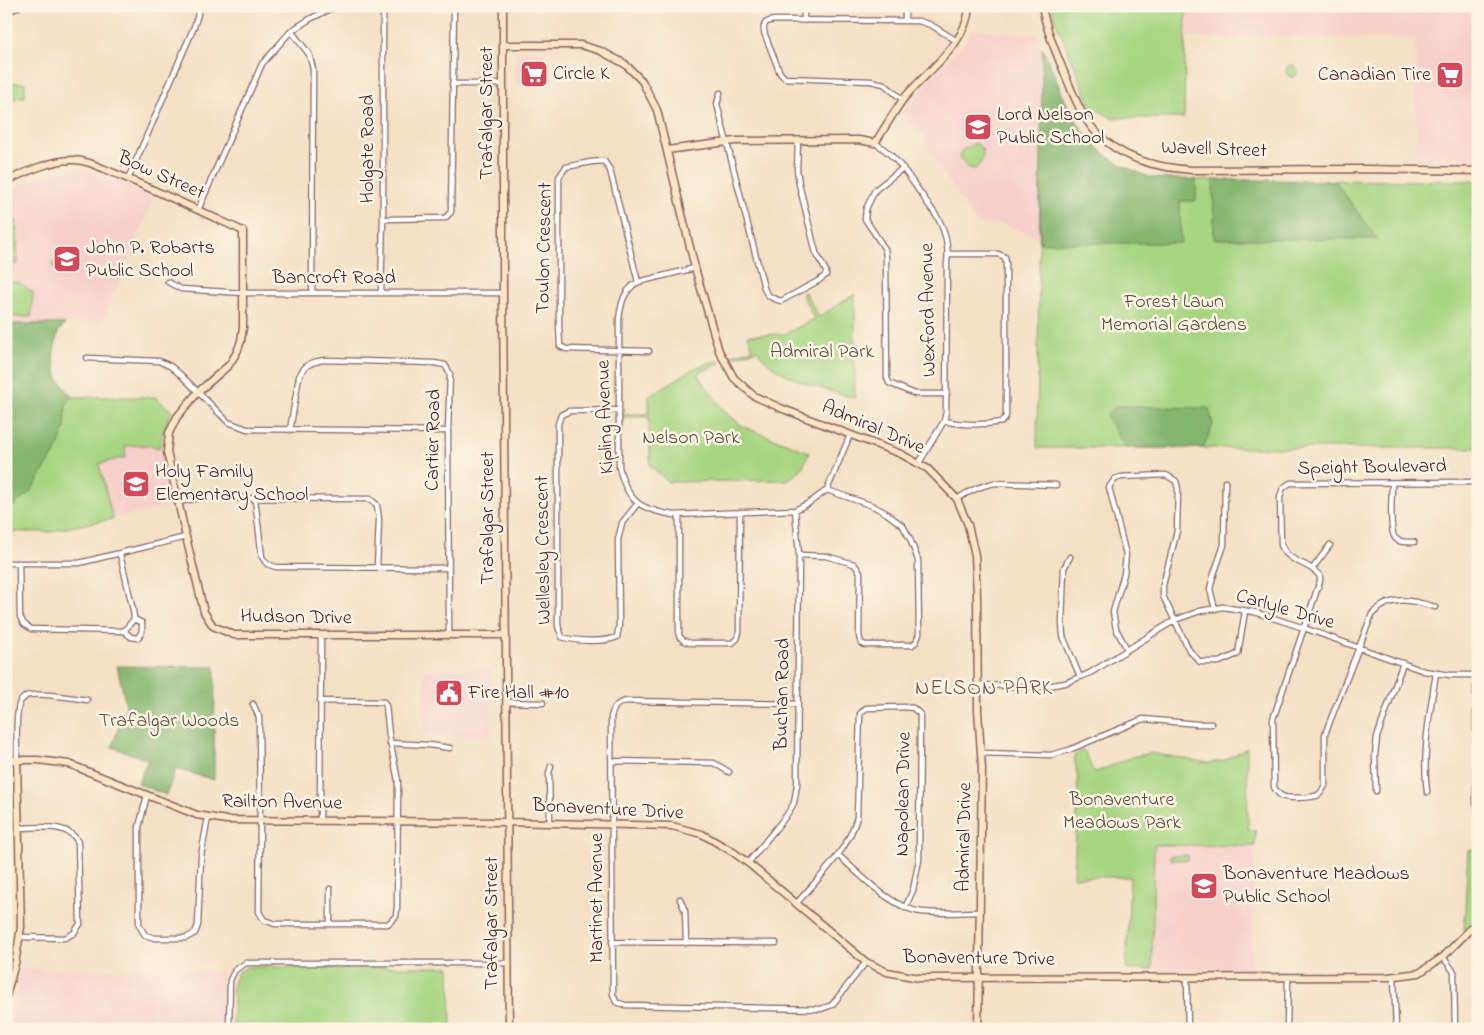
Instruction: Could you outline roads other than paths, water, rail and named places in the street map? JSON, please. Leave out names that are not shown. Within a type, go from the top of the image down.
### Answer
[{"type":"street","points":[[6,12],[18,6]]},
{"type":"street","points":[[128,179],[194,27],[198,14],[197,6]]},
{"type":"street","points":[[198,210],[262,64],[291,31],[310,19],[339,6]]},
{"type":"street","name":"Holgate Road","points":[[381,292],[383,6]]},
{"type":"street","points":[[383,219],[445,218],[451,212],[454,8],[452,6]]},
{"type":"street","name":"Trafalgar Street","points":[[503,6],[503,293],[509,1029]]},
{"type":"street","points":[[804,6],[804,20]]},
{"type":"street","points":[[905,6],[905,20]]},
{"type":"street","points":[[667,150],[735,141],[859,140],[876,143],[903,100],[957,40],[966,23],[969,6]]},
{"type":"street","name":"Wavell Street","points":[[1042,6],[1045,24],[1055,52],[1082,111],[1094,130],[1131,157],[1168,168],[1192,170],[1478,171]]},
{"type":"street","points":[[903,100],[884,84],[871,81],[785,78],[780,73],[764,35],[765,23],[768,21],[804,20],[919,20],[957,40]]},
{"type":"street","points":[[291,31],[309,54],[313,69],[312,292]]},
{"type":"street","name":"Admiral Drive","points":[[503,46],[581,45],[601,51],[626,64],[642,81],[657,110],[695,268],[719,351],[734,378],[754,396],[901,454],[919,463],[928,468],[957,499],[968,525],[975,554],[977,595],[978,710],[981,753],[978,1029]]},
{"type":"street","points":[[452,84],[503,84]]},
{"type":"street","points":[[720,93],[717,104],[764,288],[766,294],[780,301],[826,275],[826,270],[816,253],[799,184],[797,170],[798,140]]},
{"type":"street","name":"Wexford Avenue","points":[[876,143],[886,150],[903,168],[940,222],[945,234],[948,254],[947,394],[944,421],[919,463]]},
{"type":"street","name":"Bow Street","points":[[6,182],[16,176],[60,161],[72,160],[88,163],[243,231],[243,293]]},
{"type":"street","name":"Toulon Crescent","points":[[619,349],[566,349],[560,346],[559,177],[566,167],[604,161],[610,170],[638,282]]},
{"type":"street","points":[[903,168],[875,190],[866,209],[866,219],[885,249],[887,378],[889,383],[915,394],[947,394]]},
{"type":"street","points":[[944,421],[955,423],[994,423],[1002,422],[1006,416],[1006,264],[1004,257],[998,254],[948,254]]},
{"type":"street","points":[[638,282],[695,268]]},
{"type":"street","name":"Bancroft Road","points":[[168,282],[181,289],[243,293],[503,293]]},
{"type":"street","name":"Kipling Avenue","points":[[638,282],[630,286],[622,300],[619,319],[619,467],[623,484],[633,500],[656,513],[680,515],[795,510],[809,504],[826,490],[850,435]]},
{"type":"street","name":"Hudson Drive","points":[[243,293],[243,326],[237,352],[229,365],[198,392],[177,417],[169,433],[167,452],[204,612],[213,626],[234,635],[506,635]]},
{"type":"street","points":[[619,349],[649,351]]},
{"type":"street","points":[[87,358],[159,361],[170,366],[181,375],[228,422],[248,429],[448,431]]},
{"type":"street","name":"Cartier Road","points":[[290,430],[299,377],[306,365],[314,361],[434,363],[445,365],[450,374],[448,431],[449,635]]},
{"type":"street","name":"Wellesley Crescent","points":[[619,410],[569,411],[561,415],[558,424],[558,626],[562,637],[570,640],[610,640],[617,637],[619,626],[618,540],[622,523],[638,503]]},
{"type":"street","points":[[1127,649],[1116,629],[1113,612],[1124,574],[1126,555],[1109,487],[1115,479],[1121,477],[1166,475],[1176,482],[1178,489],[1177,531],[1162,590],[1163,596],[1189,650],[1200,662],[1219,662],[1238,654],[1246,611]]},
{"type":"street","points":[[1215,609],[1210,589],[1224,545],[1225,482]]},
{"type":"street","points":[[1392,482],[1392,530],[1396,539],[1414,542]]},
{"type":"street","name":"Speight Boulevard","points":[[1313,568],[1290,558],[1284,552],[1281,545],[1280,497],[1283,488],[1290,483],[1478,482]]},
{"type":"street","points":[[957,499],[984,485],[994,483],[1056,485]]},
{"type":"street","points":[[800,554],[826,556],[845,561],[854,564],[860,572],[859,636],[861,644],[912,645],[916,642],[919,634],[918,560],[903,526],[873,506],[826,490]]},
{"type":"street","points":[[178,502],[199,498],[370,499],[377,506],[379,520],[377,567]]},
{"type":"street","points":[[255,499],[262,557],[267,564],[276,567],[448,568]]},
{"type":"street","name":"Buchan Road","points":[[748,863],[786,816],[794,803],[797,785],[800,554],[795,510]]},
{"type":"street","points":[[680,515],[680,636],[684,641],[691,643],[732,643],[737,638],[739,632],[740,512]]},
{"type":"street","points":[[6,563],[79,563],[186,537]]},
{"type":"street","points":[[1330,545],[1313,568],[1320,576],[1320,581],[1272,719],[1274,787],[1277,793],[1283,797],[1315,797],[1323,790],[1325,785],[1325,734],[1372,614],[1380,606],[1391,601],[1408,600],[1435,607]]},
{"type":"street","points":[[120,554],[134,619],[124,632]]},
{"type":"street","points":[[1070,557],[1064,568],[1063,636],[1080,678]]},
{"type":"street","points":[[18,563],[20,617],[30,629],[124,632],[138,638],[142,631],[142,623],[134,619]]},
{"type":"street","name":"Carlyle Drive","points":[[979,685],[1041,687],[1065,684],[1090,673],[1175,620],[1200,611],[1223,607],[1254,612],[1424,671],[1450,675],[1477,675]]},
{"type":"street","points":[[320,821],[321,635]]},
{"type":"street","points":[[1376,791],[1375,755],[1377,737],[1403,663]]},
{"type":"street","points":[[1427,792],[1425,778],[1427,731],[1436,672]]},
{"type":"street","points":[[1477,675],[1476,803],[1478,808]]},
{"type":"street","points":[[6,996],[15,964],[21,927],[17,760],[20,701],[25,696],[35,695],[74,697],[87,700]]},
{"type":"street","points":[[253,704],[259,718],[259,912],[264,920],[275,924],[388,924],[396,916],[397,907],[399,800],[398,781],[390,743],[388,713],[384,702],[320,701]]},
{"type":"street","name":"Martinet Avenue","points":[[798,704],[627,701],[618,703],[613,708],[611,717],[613,994],[616,1002],[625,1005],[821,1009],[832,1005],[866,962]]},
{"type":"street","points":[[506,702],[543,703]]},
{"type":"street","name":"Napolean Drive","points":[[796,904],[838,855],[854,830],[857,817],[860,714],[866,708],[903,707],[913,708],[920,714],[919,860],[913,890],[905,908]]},
{"type":"street","points":[[981,753],[1051,755],[1069,750],[1143,719],[1211,724]]},
{"type":"street","points":[[390,743],[450,748]]},
{"type":"street","name":"Railton Avenue","points":[[6,760],[38,760],[69,764],[197,815],[226,820],[507,822]]},
{"type":"street","points":[[612,761],[714,763],[729,772]]},
{"type":"street","points":[[550,823],[549,773],[551,766]]},
{"type":"street","points":[[147,795],[139,827],[139,925],[145,935],[155,938],[186,938],[195,934],[198,925],[201,856],[208,817]]},
{"type":"street","name":"Bonaventure Drive","points":[[507,822],[672,826],[702,834],[717,841],[748,863],[866,962],[887,972],[918,978],[1288,978],[1394,976],[1420,973],[1443,957],[1478,921]]},
{"type":"street","points":[[19,828],[56,828],[71,832],[76,836],[78,842],[80,924],[74,933],[65,938],[19,937]]},
{"type":"street","points":[[838,855],[890,899],[905,908],[922,912],[980,912]]},
{"type":"street","points":[[330,889],[330,924]]},
{"type":"street","points":[[680,899],[685,911],[686,942]]},
{"type":"street","points":[[612,942],[776,943]]},
{"type":"street","points":[[1443,957],[1454,972],[1455,1029]]},
{"type":"street","points":[[229,1029],[230,980],[235,970],[246,963],[508,962]]},
{"type":"street","points":[[1394,976],[1396,1029]]},
{"type":"street","points":[[1187,977],[1188,1029]]},
{"type":"street","points":[[1287,1029],[1288,978]]},
{"type":"place","name":"Circle K","points":[[534,74]]},
{"type":"place","name":"Canadian Tire","points":[[1450,75]]},
{"type":"place","name":"Lord Nelson Public School","points":[[978,127]]},
{"type":"place","name":"John P. Robarts Public School","points":[[67,259]]},
{"type":"place","name":"Holy Family Elementary School","points":[[136,484]]},
{"type":"place","name":"Fire Hall #10","points":[[449,693]]},
{"type":"place","name":"Bonaventure Meadows Public School","points":[[1204,886]]},
{"type":"district","name":"NELSON PARK","points":[[984,689]]},
{"type":"park label","name":"Forest Lawn Memorial Gardens","points":[[1174,314]]},
{"type":"park label","name":"Admiral Park","points":[[822,352]]},
{"type":"park label","name":"Nelson Park","points":[[691,438]]},
{"type":"park label","name":"Trafalgar Woods","points":[[169,721]]},
{"type":"park label","name":"Bonaventure Meadows Park","points":[[1122,812]]}]
